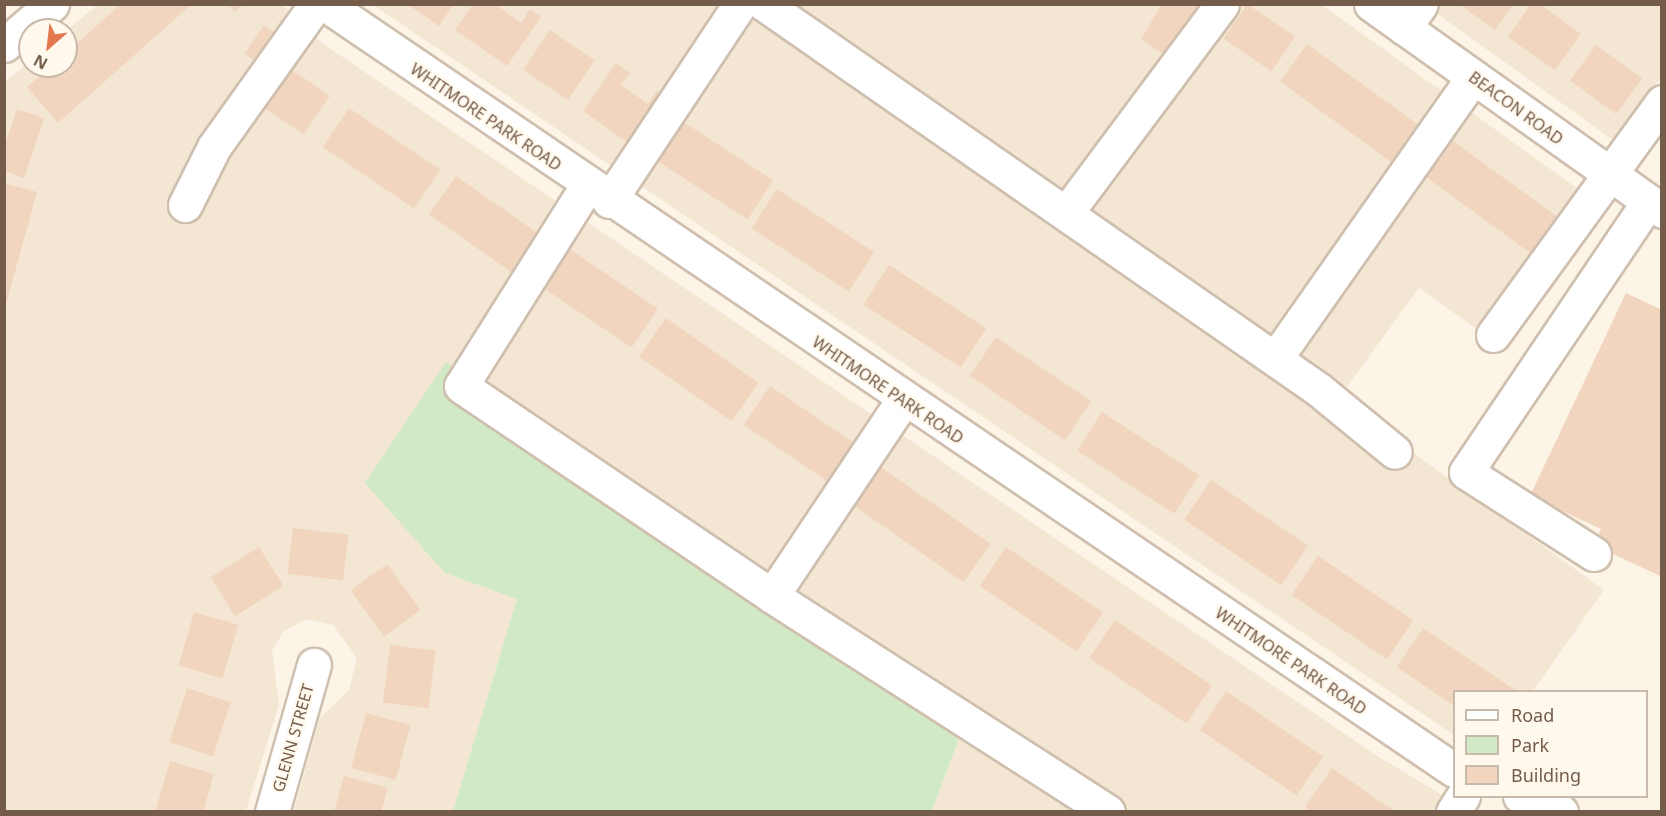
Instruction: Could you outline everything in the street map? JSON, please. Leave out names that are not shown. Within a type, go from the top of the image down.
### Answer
[{"type":"street","points":[[4,45],[52,4]]},
{"type":"street","points":[[185,205],[214,147],[316,4]]},
{"type":"street","name":"WHITMORE PARK ROAD","points":[[325,4],[903,400],[1453,769]]},
{"type":"street","points":[[740,4],[598,193],[461,386],[772,596],[1108,812]]},
{"type":"street","points":[[764,4],[1067,212],[1275,359],[1395,452]]},
{"type":"street","points":[[1067,212],[1222,4]]},
{"type":"street","name":"BEACON ROAD","points":[[1371,4],[1413,16],[1473,77],[1655,207]]},
{"type":"street","points":[[1275,359],[1473,77]]},
{"type":"street","points":[[1493,335],[1611,176],[1662,102]]},
{"type":"street","points":[[1594,554],[1466,472],[1655,207]]},
{"type":"street","points":[[772,596],[903,400]]},
{"type":"street","name":"GLENN STREET","points":[[272,812],[314,664]]},
{"type":"street","points":[[1453,812],[1462,798]]},
{"type":"street","points":[[1526,798],[1561,812]]},
{"type":"shaded area","points":[[98,4],[283,5],[322,43],[1379,757],[1469,811],[932,811],[968,714],[445,573],[517,599],[453,811],[294,811],[319,719],[349,690],[357,658],[333,625],[307,619],[284,631],[272,650],[279,705],[246,811],[5,812],[5,82],[18,71],[18,78],[78,78],[78,21]]},
{"type":"shaded area","points":[[373,5],[1322,5],[1602,206],[1501,346],[1419,288],[1338,399],[1604,590],[1534,690],[1453,690],[1453,734]]},
{"type":"shaded area","points":[[1425,5],[1661,5],[1661,78],[1617,143]]},
{"type":"green space","points":[[446,362],[968,714],[932,811],[453,811],[517,599],[445,573],[365,483]]},
{"type":"building","points":[[121,4],[192,4],[58,123],[27,87],[38,78],[78,78],[78,42]]},
{"type":"building","points":[[228,4],[244,4],[235,12]]},
{"type":"building","points":[[407,4],[454,4],[439,26]]},
{"type":"building","points":[[473,4],[495,4],[521,23],[530,9],[541,17],[507,66],[455,30]]},
{"type":"building","points":[[1162,4],[1212,4],[1172,60],[1141,39]]},
{"type":"building","points":[[1247,4],[1295,36],[1272,71],[1224,39]]},
{"type":"building","points":[[1459,4],[1513,4],[1495,30]]},
{"type":"building","points":[[1531,4],[1540,4],[1581,34],[1555,70],[1508,37]]},
{"type":"building","points":[[264,25],[282,37],[263,66],[244,54]]},
{"type":"building","points":[[550,30],[595,60],[568,100],[523,70]]},
{"type":"building","points":[[1307,44],[1424,129],[1397,166],[1280,81]]},
{"type":"building","points":[[1596,45],[1642,79],[1616,114],[1570,81]]},
{"type":"building","points":[[616,63],[630,73],[621,85],[648,104],[657,91],[668,99],[634,147],[583,111]]},
{"type":"building","points":[[286,66],[330,96],[304,135],[260,105]]},
{"type":"building","points":[[349,108],[440,170],[414,208],[323,147]]},
{"type":"building","points":[[17,109],[44,118],[24,178],[4,171],[4,147]]},
{"type":"building","points":[[676,117],[773,180],[748,220],[650,156]]},
{"type":"building","points":[[1453,141],[1568,224],[1541,261],[1427,177]]},
{"type":"building","points":[[456,176],[545,239],[518,277],[429,215]]},
{"type":"building","points":[[4,183],[37,192],[5,308],[4,308]]},
{"type":"building","points":[[777,189],[874,252],[849,292],[751,228]]},
{"type":"building","points":[[565,246],[658,309],[632,348],[539,285]]},
{"type":"building","points":[[889,265],[986,328],[961,368],[863,304]]},
{"type":"building","points":[[1626,293],[1662,310],[1662,577],[1594,545],[1601,529],[1530,496]]},
{"type":"building","points":[[666,318],[759,383],[732,421],[639,357]]},
{"type":"building","points":[[996,337],[1091,401],[1065,440],[970,376]]},
{"type":"building","points":[[770,386],[861,448],[835,486],[744,425]]},
{"type":"building","points":[[1102,412],[1199,475],[1174,514],[1077,451]]},
{"type":"building","points":[[875,463],[991,544],[964,582],[848,502]]},
{"type":"building","points":[[1211,480],[1308,545],[1281,585],[1184,520]]},
{"type":"building","points":[[293,528],[349,535],[343,580],[287,574]]},
{"type":"building","points":[[259,547],[283,586],[235,616],[211,577]]},
{"type":"building","points":[[1006,547],[1103,612],[1077,651],[980,586]]},
{"type":"building","points":[[1318,556],[1413,620],[1387,659],[1292,595]]},
{"type":"building","points":[[387,564],[421,610],[384,637],[351,590]]},
{"type":"building","points":[[194,612],[238,625],[223,679],[179,666]]},
{"type":"building","points":[[1115,620],[1212,685],[1186,724],[1089,658]]},
{"type":"building","points":[[1423,628],[1515,690],[1453,690],[1453,705],[1397,667]]},
{"type":"building","points":[[390,645],[436,651],[429,708],[383,703]]},
{"type":"building","points":[[187,688],[231,702],[213,756],[169,742]]},
{"type":"building","points":[[1226,691],[1323,756],[1297,795],[1200,730]]},
{"type":"building","points":[[366,713],[410,725],[396,780],[351,768]]},
{"type":"building","points":[[170,761],[214,774],[203,812],[155,812]]},
{"type":"building","points":[[1332,768],[1396,812],[1311,812],[1305,807]]},
{"type":"building","points":[[344,776],[388,788],[381,812],[334,812]]}]
